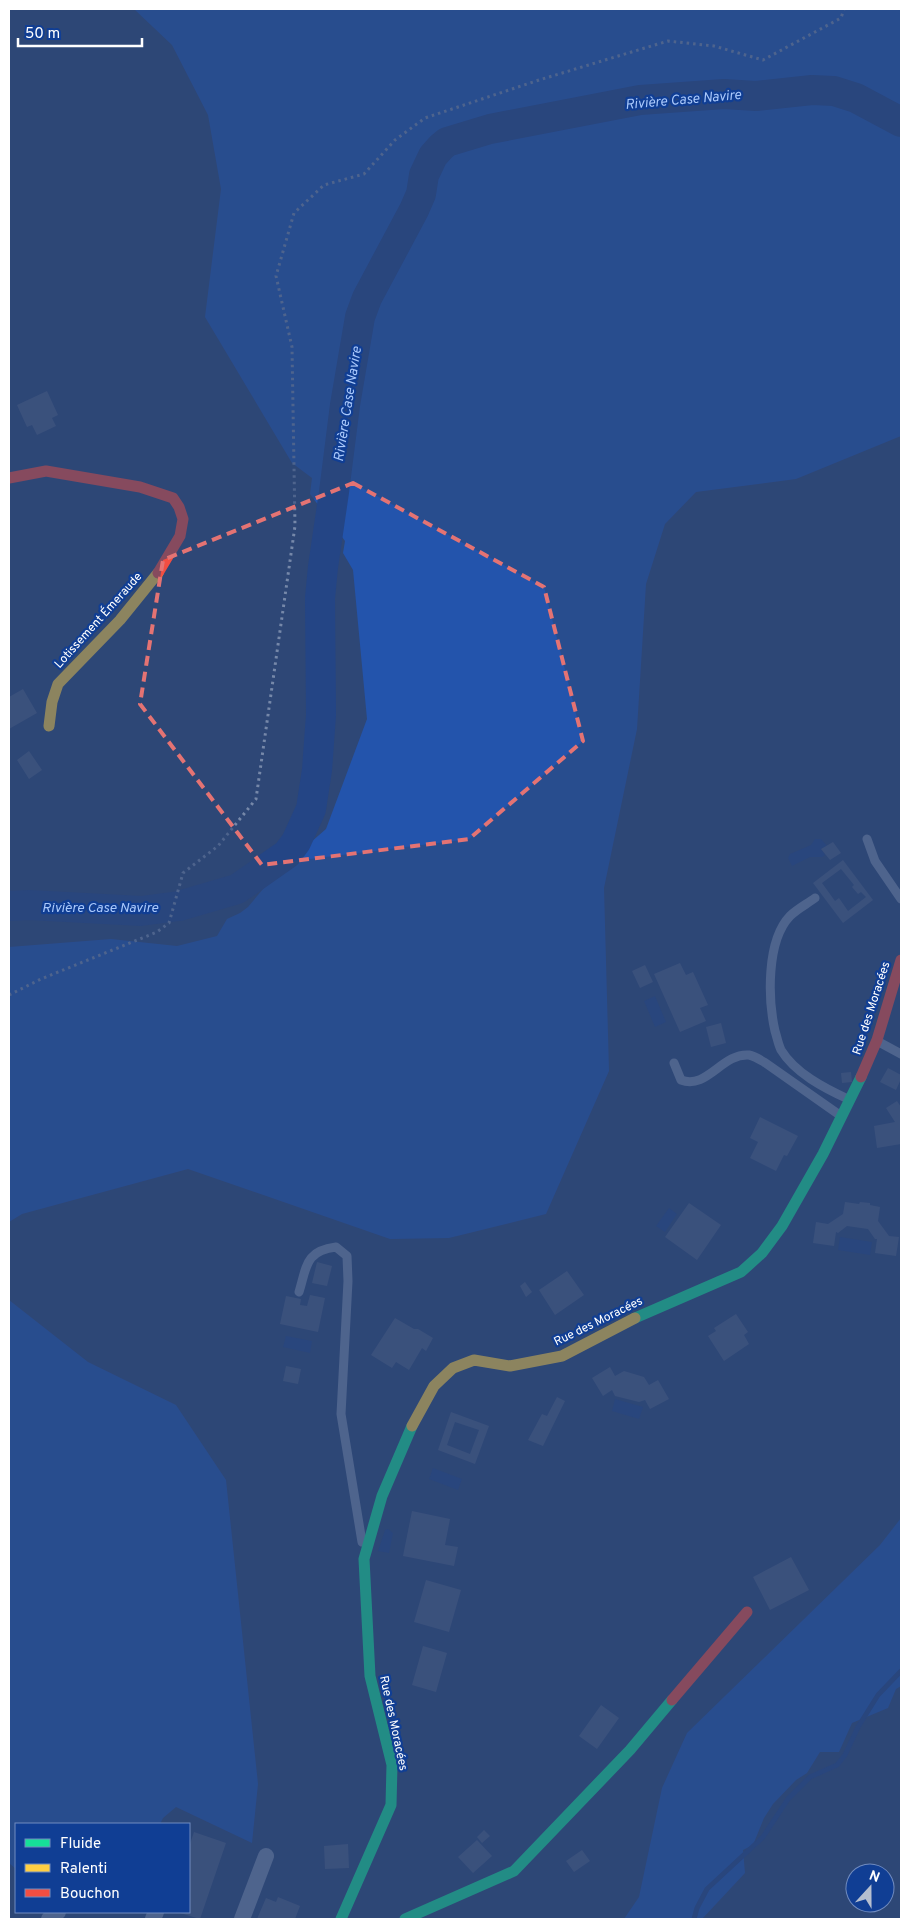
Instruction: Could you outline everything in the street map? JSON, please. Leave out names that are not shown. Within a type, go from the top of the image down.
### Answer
[{"type":"street","name":"Lotissement Émeraude","points":[[9,478],[46,471],[140,487],[173,498],[179,507],[183,519],[180,536],[155,578],[120,620],[58,684],[52,702],[49,726]]},
{"type":"street","name":"Rue des Moracées","points":[[341,1919],[391,1805],[392,1764],[370,1676],[364,1559],[382,1496],[414,1421],[434,1386],[453,1368],[474,1360],[510,1366],[562,1356],[624,1323],[741,1272],[762,1253],[782,1226],[823,1154],[850,1100],[877,1040],[901,960]]},
{"type":"street","points":[[405,1919],[514,1871],[630,1750],[747,1612]]},
{"type":"street","points":[[242,1919],[266,1856]]},
{"type":"lane","points":[[866,839],[875,861],[901,899]]},
{"type":"lane","points":[[815,898],[790,917],[780,935],[772,962],[770,980],[773,1020],[780,1048],[786,1057],[801,1072],[850,1100]]},
{"type":"lane","points":[[877,1040],[901,1054]]},
{"type":"lane","points":[[674,1063],[681,1080],[690,1083],[700,1081],[720,1066],[738,1056],[751,1055],[841,1116]]},
{"type":"lane","points":[[299,1292],[309,1258],[324,1248],[336,1247],[347,1256],[348,1281],[341,1414],[364,1559]]},
{"type":"path","points":[[9,995],[41,979],[157,932],[169,923],[183,873],[218,846],[256,800],[294,526],[292,347],[276,276],[294,214],[324,185],[364,174],[395,140],[425,118],[668,40],[714,46],[763,60],[841,18],[844,9]]},
{"type":"highlighted area","points":[[353,483],[544,587],[583,741],[469,839],[262,865],[140,704],[163,560]]},
{"type":"shaded area","points":[[134,9],[901,9],[901,436],[796,479],[696,492],[665,524],[646,584],[637,729],[604,888],[609,1071],[546,1214],[449,1238],[390,1239],[188,1169],[22,1214],[9,1222],[9,947],[111,939],[177,946],[217,936],[227,919],[248,907],[279,870],[326,829],[367,719],[353,570],[343,553],[345,541],[310,494],[312,478],[292,463],[205,317],[221,189],[208,115],[172,45]]},
{"type":"shaded area","points":[[815,839],[821,839],[827,846],[821,849],[825,855],[822,857],[810,857],[792,866],[788,858],[790,854],[811,845]]},
{"type":"shaded area","points":[[655,996],[666,1022],[655,1027],[644,1001]]},
{"type":"shaded area","points":[[669,1208],[677,1214],[665,1232],[656,1226]]},
{"type":"shaded area","points":[[840,1237],[872,1242],[870,1255],[838,1250]]},
{"type":"shaded area","points":[[9,1300],[88,1362],[176,1405],[226,1480],[258,1784],[252,1843],[176,1807],[163,1818],[160,1823],[15,1823],[15,1868],[9,1863]]},
{"type":"shaded area","points":[[286,1336],[312,1341],[310,1353],[283,1347]]},
{"type":"shaded area","points":[[615,1399],[643,1407],[639,1419],[612,1411]]},
{"type":"shaded area","points":[[433,1468],[462,1479],[458,1490],[429,1479]]},
{"type":"shaded area","points":[[901,1518],[901,1686],[896,1689],[888,1708],[852,1723],[839,1752],[820,1752],[807,1773],[796,1780],[773,1804],[764,1818],[753,1845],[743,1850],[745,1873],[702,1919],[624,1919],[639,1897],[662,1788],[687,1733],[880,1545]]},
{"type":"shaded area","points":[[388,1529],[393,1533],[389,1553],[378,1551],[385,1530]]},
{"type":"building","points":[[47,391],[58,415],[52,418],[56,426],[37,435],[32,425],[27,427],[17,405]]},
{"type":"building","points":[[23,689],[37,713],[9,729],[9,697]]},
{"type":"building","points":[[29,751],[42,770],[29,779],[17,760]]},
{"type":"building","points":[[833,842],[841,853],[830,860],[821,849]]},
{"type":"building","points":[[843,860],[873,900],[843,923],[813,883]],"holes":[[[841,869],[854,885],[852,887],[858,894],[861,892],[866,897],[848,911],[839,898],[835,901],[822,883]]]},
{"type":"building","points":[[680,963],[686,975],[693,972],[708,1005],[700,1008],[706,1021],[680,1032],[654,974]]},
{"type":"building","points":[[645,965],[653,982],[640,988],[632,971]]},
{"type":"building","points":[[721,1023],[726,1043],[711,1047],[706,1027]]},
{"type":"building","points":[[888,1068],[901,1075],[896,1090],[880,1082]]},
{"type":"building","points":[[851,1072],[852,1082],[842,1083],[841,1073]]},
{"type":"building","points":[[897,1101],[901,1107],[901,1144],[877,1148],[874,1126],[895,1122],[886,1108]]},
{"type":"building","points":[[760,1117],[798,1136],[787,1156],[784,1155],[776,1171],[750,1158],[758,1142],[750,1138]]},
{"type":"building","points":[[845,1202],[870,1203],[870,1205],[880,1207],[878,1221],[889,1236],[899,1237],[896,1256],[875,1253],[877,1239],[868,1229],[847,1226],[838,1233],[836,1232],[834,1246],[813,1243],[816,1222],[828,1224],[843,1214]]},
{"type":"building","points":[[689,1203],[721,1225],[697,1260],[665,1237]]},
{"type":"building","points":[[317,1262],[332,1266],[327,1286],[312,1283]]},
{"type":"building","points":[[567,1271],[584,1295],[555,1315],[539,1290]]},
{"type":"building","points":[[525,1282],[532,1292],[526,1297],[520,1286]]},
{"type":"building","points":[[310,1295],[325,1298],[318,1332],[280,1324],[286,1296],[301,1299],[300,1305],[307,1306]]},
{"type":"building","points":[[736,1314],[748,1332],[744,1335],[749,1344],[724,1361],[708,1336],[716,1331],[714,1328]]},
{"type":"building","points":[[395,1318],[433,1338],[426,1351],[422,1348],[409,1370],[396,1362],[392,1368],[371,1355]]},
{"type":"building","points":[[286,1366],[301,1369],[298,1384],[283,1381]]},
{"type":"building","points":[[610,1367],[615,1376],[624,1371],[644,1377],[649,1385],[658,1380],[669,1399],[650,1409],[645,1400],[639,1402],[615,1396],[612,1390],[603,1396],[592,1378]]},
{"type":"building","points":[[557,1397],[565,1401],[543,1446],[528,1440],[542,1414],[547,1416]]},
{"type":"building","points":[[451,1412],[489,1426],[475,1464],[438,1450]],"holes":[[[455,1422],[479,1430],[470,1454],[447,1445]]]},
{"type":"building","points":[[412,1511],[450,1519],[445,1545],[458,1547],[454,1566],[403,1556]]},
{"type":"building","points":[[791,1557],[809,1590],[770,1610],[753,1577]]},
{"type":"building","points":[[426,1580],[461,1590],[449,1632],[414,1622]]},
{"type":"building","points":[[423,1646],[447,1653],[436,1692],[412,1685]]},
{"type":"building","points":[[601,1705],[619,1718],[597,1749],[579,1736]]},
{"type":"building","points":[[484,1830],[490,1836],[482,1843],[477,1837]]},
{"type":"building","points":[[194,1832],[226,1843],[200,1919],[180,1913],[190,1913],[190,1844]]},
{"type":"building","points":[[477,1840],[492,1856],[473,1873],[458,1857]]},
{"type":"building","points":[[348,1844],[349,1868],[325,1869],[324,1846]]},
{"type":"building","points":[[582,1850],[590,1861],[574,1872],[566,1861]]},
{"type":"building","points":[[278,1897],[300,1906],[295,1919],[257,1919],[266,1898],[276,1902]]},
{"type":"waterway","name":"Rivière Case Navire","points":[[9,906],[29,905],[141,911],[179,906],[237,889],[287,854],[296,842],[311,809],[317,770],[321,715],[320,598],[345,405],[360,317],[367,298],[414,210],[421,194],[424,175],[433,156],[441,147],[447,142],[490,129],[640,100],[724,94],[756,96],[812,90],[834,91],[856,98],[901,122]]},
{"type":"waterway","points":[[694,1919],[697,1908],[707,1889],[763,1837],[788,1799],[810,1777],[837,1765],[845,1755],[858,1727],[878,1695],[901,1671]]},
{"type":"traffic: fast","points":[[635,1318],[741,1272],[762,1253],[782,1226],[823,1154],[861,1077]]},
{"type":"traffic: fast","points":[[341,1919],[391,1805],[392,1765],[370,1676],[364,1559],[382,1496],[412,1426]]},
{"type":"traffic: fast","points":[[405,1919],[514,1871],[630,1750],[672,1700]]},
{"type":"traffic: slow","points":[[49,726],[52,702],[58,684],[120,620],[158,573]]},
{"type":"traffic: slow","points":[[412,1426],[434,1386],[453,1368],[474,1360],[510,1366],[562,1356],[635,1318]]},
{"type":"traffic: jam","points":[[9,478],[46,471],[140,487],[173,498],[179,507],[183,519],[180,536],[158,573]]},
{"type":"traffic: jam","points":[[861,1077],[877,1040],[901,960]]},
{"type":"traffic: jam","points":[[672,1700],[747,1612]]}]
